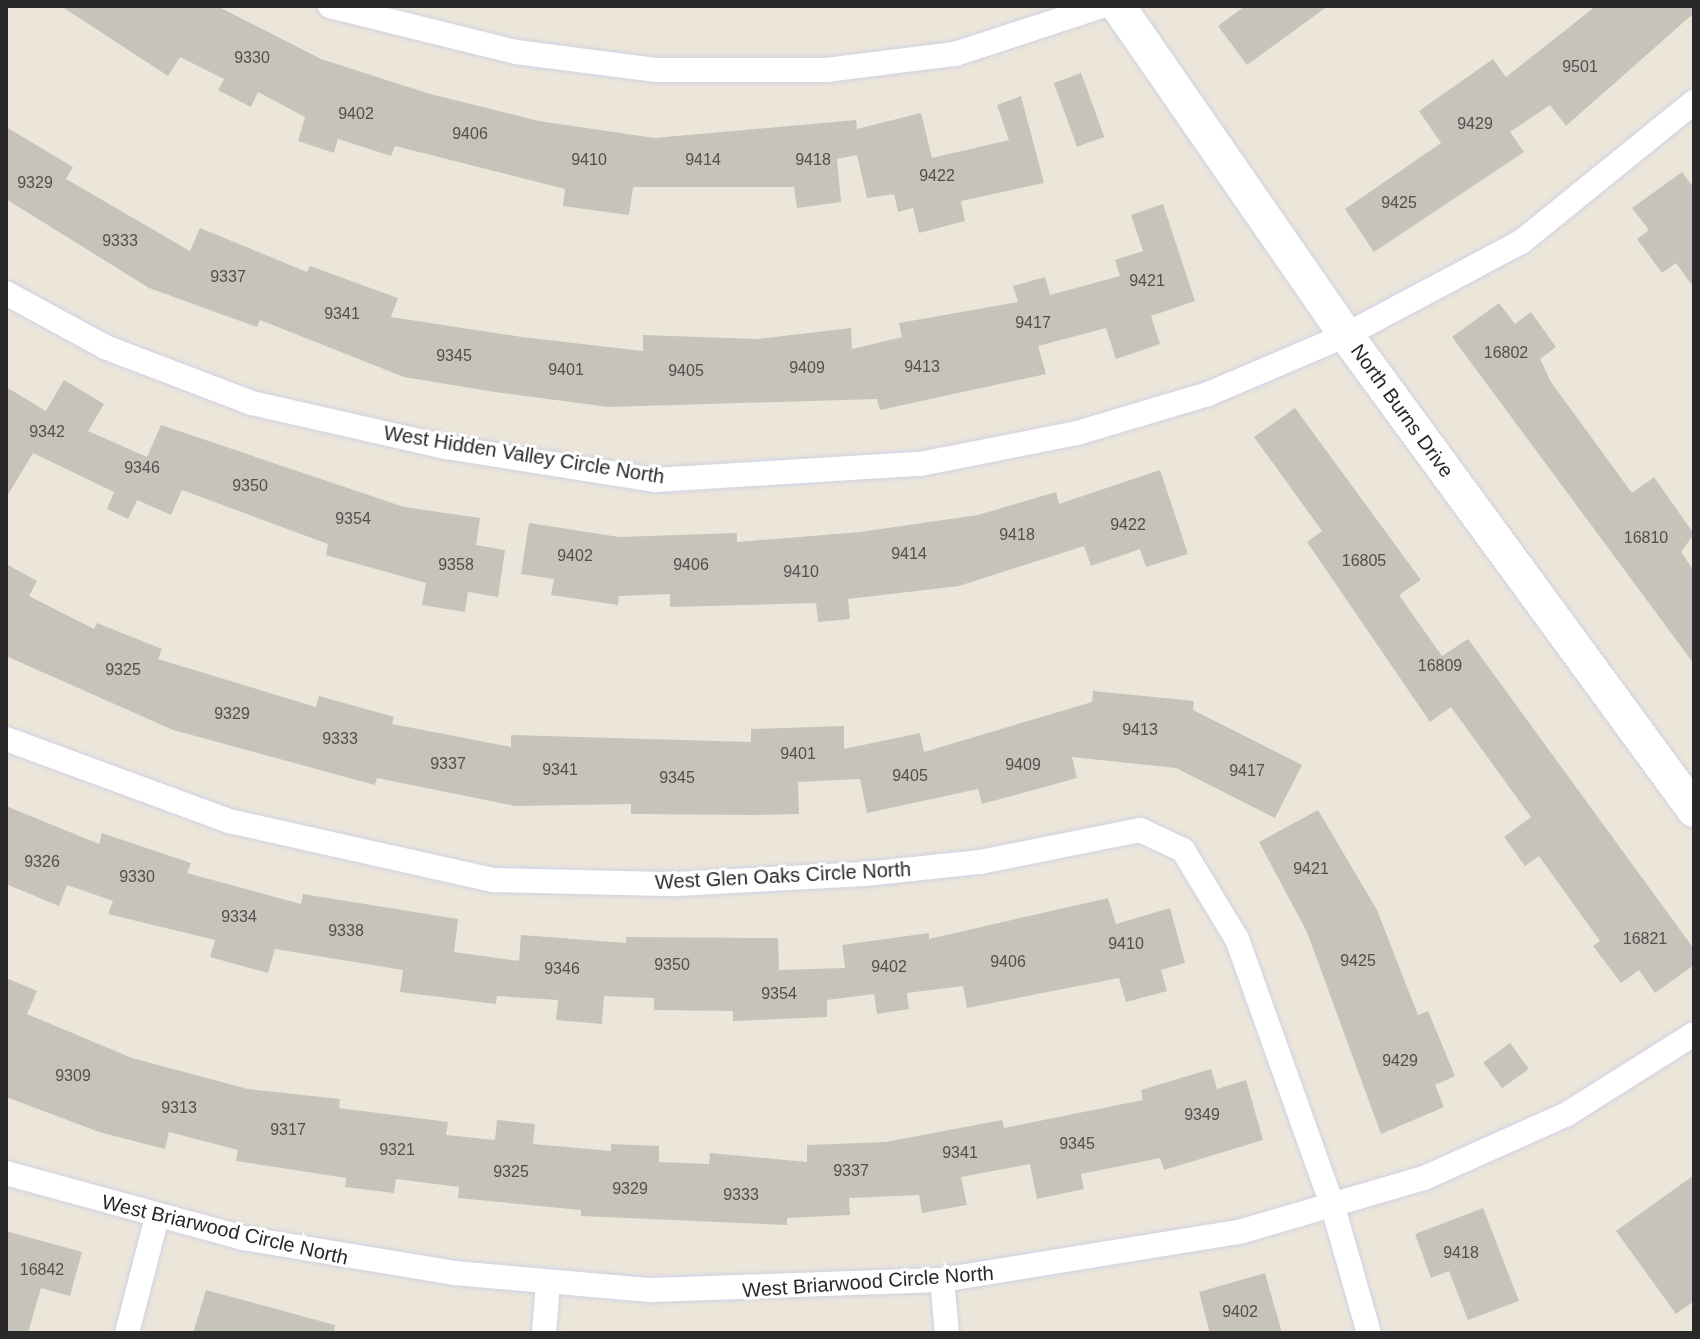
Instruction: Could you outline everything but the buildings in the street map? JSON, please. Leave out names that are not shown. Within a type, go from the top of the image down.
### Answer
[{"type":"street","points":[[330,6],[516,52],[657,70],[795,70],[955,54],[1102,6]]},
{"type":"street","name":"North Burns Drive","points":[[1118,6],[1346,335],[1694,810]]},
{"type":"street","name":"West Hidden Valley Circle North","points":[[6,293],[105,347],[252,403],[446,447],[655,480],[920,464],[1077,433],[1208,394],[1346,335],[1521,242],[1694,102]]},
{"type":"street","name":"West Glen Oaks Circle North","points":[[6,739],[229,821],[493,880],[676,884],[865,874],[980,862],[1140,830],[1183,850],[1237,939],[1333,1207],[1369,1333]]},
{"type":"street","name":"West Briarwood Circle North","points":[[6,1173],[157,1217],[346,1258],[548,1283],[747,1291],[942,1280],[1128,1256],[1333,1207],[1508,1143],[1694,1034]]},
{"type":"street","points":[[127,1333],[157,1217]]},
{"type":"street","points":[[942,1280],[947,1333]]},
{"type":"street","points":[[544,1333],[548,1283]]}]
